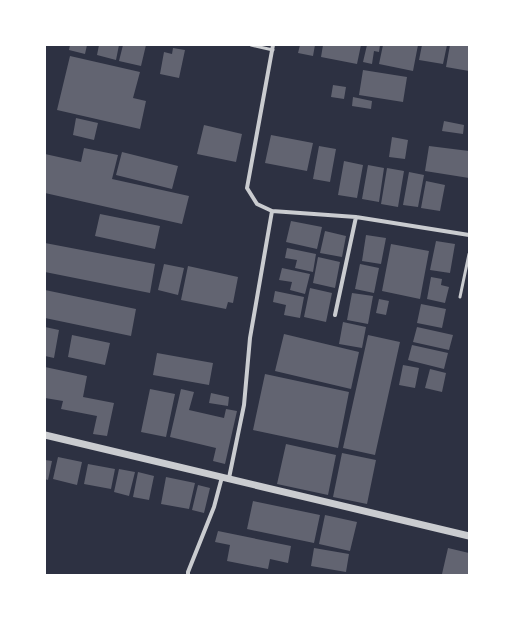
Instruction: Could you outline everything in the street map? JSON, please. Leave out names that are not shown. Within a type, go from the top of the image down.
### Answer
[{"type":"street","points":[[273,47],[247,188],[257,204],[272,211],[356,217],[469,235]]},
{"type":"street","points":[[188,575],[225,478],[244,405],[250,338],[272,211]]},
{"type":"street","points":[[335,315],[356,217]]},
{"type":"street","points":[[45,435],[469,536]]},
{"type":"lane","points":[[251,45],[273,47]]},
{"type":"lane","points":[[460,297],[469,254]]},
{"type":"building","points":[[70,45],[87,45],[85,54],[69,50]]},
{"type":"building","points":[[99,45],[119,45],[116,60],[97,55]]},
{"type":"building","points":[[123,45],[146,45],[141,66],[119,61]]},
{"type":"building","points":[[300,45],[315,45],[313,56],[298,53]]},
{"type":"building","points":[[323,45],[361,45],[357,64],[321,57]]},
{"type":"building","points":[[367,45],[380,45],[379,52],[374,51],[372,64],[363,62]]},
{"type":"building","points":[[383,45],[418,45],[413,71],[379,64]]},
{"type":"building","points":[[422,45],[447,45],[443,64],[419,60]]},
{"type":"building","points":[[450,45],[469,45],[469,71],[446,67]]},
{"type":"building","points":[[173,48],[185,50],[179,78],[160,74],[164,52],[172,54]]},
{"type":"building","points":[[70,56],[140,72],[133,98],[146,101],[140,129],[57,110]]},
{"type":"building","points":[[363,70],[407,77],[403,102],[359,95]]},
{"type":"building","points":[[333,85],[346,87],[344,99],[331,97]]},
{"type":"building","points":[[353,97],[372,101],[371,109],[352,106]]},
{"type":"building","points":[[76,118],[98,123],[94,140],[73,135]]},
{"type":"building","points":[[444,121],[464,125],[463,134],[442,131]]},
{"type":"building","points":[[204,125],[242,134],[236,162],[197,154]]},
{"type":"building","points":[[271,135],[313,143],[307,171],[265,163]]},
{"type":"building","points":[[392,137],[408,140],[405,159],[389,157]]},
{"type":"building","points":[[319,146],[336,149],[330,182],[313,179]]},
{"type":"building","points":[[429,146],[469,151],[469,178],[425,171]]},
{"type":"building","points":[[84,148],[118,155],[112,179],[189,196],[182,224],[45,193],[45,154],[81,162]]},
{"type":"building","points":[[122,152],[178,166],[172,189],[116,175]]},
{"type":"building","points":[[344,161],[363,165],[357,198],[338,195]]},
{"type":"building","points":[[368,165],[384,168],[379,202],[362,199]]},
{"type":"building","points":[[387,168],[404,171],[398,207],[381,204]]},
{"type":"building","points":[[409,172],[424,175],[418,207],[403,205]]},
{"type":"building","points":[[426,181],[445,185],[440,211],[421,208]]},
{"type":"building","points":[[100,214],[160,226],[155,249],[95,236]]},
{"type":"building","points":[[291,221],[322,227],[317,249],[286,242]]},
{"type":"building","points":[[325,231],[346,236],[342,257],[320,253]]},
{"type":"building","points":[[366,235],[386,238],[381,264],[362,261]]},
{"type":"building","points":[[436,241],[455,244],[450,273],[430,270]]},
{"type":"building","points":[[45,243],[155,264],[150,293],[45,272]]},
{"type":"building","points":[[391,244],[429,251],[420,299],[382,291]]},
{"type":"building","points":[[287,248],[316,254],[313,272],[295,268],[297,260],[285,258]]},
{"type":"building","points":[[318,257],[340,262],[335,288],[313,283]]},
{"type":"building","points":[[164,264],[184,268],[178,295],[158,290]]},
{"type":"building","points":[[360,264],[379,268],[374,293],[355,289]]},
{"type":"building","points":[[188,266],[238,277],[233,303],[228,302],[226,309],[181,300]]},
{"type":"building","points":[[282,268],[310,274],[305,294],[290,290],[292,282],[279,280]]},
{"type":"building","points":[[431,277],[442,279],[441,285],[449,287],[445,303],[427,299]]},
{"type":"building","points":[[310,288],[332,293],[326,322],[304,317]]},
{"type":"building","points":[[45,290],[136,309],[131,336],[45,318]]},
{"type":"building","points":[[275,291],[304,297],[300,318],[284,315],[286,305],[273,302]]},
{"type":"building","points":[[352,293],[373,296],[368,324],[347,320]]},
{"type":"building","points":[[379,299],[389,301],[386,315],[376,313]]},
{"type":"building","points":[[421,304],[446,309],[442,328],[417,323]]},
{"type":"building","points":[[343,322],[366,327],[362,348],[339,344]]},
{"type":"building","points":[[45,327],[59,330],[54,358],[45,356]]},
{"type":"building","points":[[417,327],[453,335],[449,350],[413,342]]},
{"type":"building","points":[[284,334],[359,352],[351,389],[275,371]]},
{"type":"building","points":[[72,335],[110,343],[105,365],[68,357]]},
{"type":"building","points":[[368,335],[400,342],[375,455],[343,448]]},
{"type":"building","points":[[412,345],[448,353],[444,369],[408,360]]},
{"type":"building","points":[[157,353],[213,363],[209,385],[153,375]]},
{"type":"building","points":[[403,365],[419,368],[415,388],[399,385]]},
{"type":"building","points":[[45,367],[87,376],[83,397],[114,403],[107,436],[93,434],[97,416],[61,409],[63,401],[45,398]]},
{"type":"building","points":[[430,369],[446,373],[442,392],[425,388]]},
{"type":"building","points":[[265,374],[349,392],[338,448],[253,430]]},
{"type":"building","points":[[150,389],[175,394],[166,437],[141,432]]},
{"type":"building","points":[[181,389],[194,392],[189,410],[224,418],[226,409],[237,411],[225,464],[213,461],[216,448],[170,437]]},
{"type":"building","points":[[211,393],[229,397],[228,406],[209,403]]},
{"type":"building","points":[[286,444],[336,455],[328,495],[277,484]]},
{"type":"building","points":[[342,453],[376,460],[367,504],[333,497]]},
{"type":"building","points":[[58,457],[82,462],[77,485],[53,479]]},
{"type":"building","points":[[45,460],[52,461],[48,480],[45,479]]},
{"type":"building","points":[[88,464],[115,469],[111,489],[84,484]]},
{"type":"building","points":[[119,469],[135,472],[129,496],[114,492]]},
{"type":"building","points":[[138,472],[154,476],[149,500],[133,497]]},
{"type":"building","points":[[166,477],[195,483],[189,509],[161,504]]},
{"type":"building","points":[[198,485],[210,488],[204,513],[192,510]]},
{"type":"building","points":[[253,501],[320,515],[314,543],[247,529]]},
{"type":"building","points":[[325,515],[357,522],[350,551],[319,544]]},
{"type":"building","points":[[218,531],[291,546],[288,563],[270,559],[268,569],[227,561],[230,545],[215,542]]},
{"type":"building","points":[[314,548],[349,554],[346,572],[311,566]]},
{"type":"building","points":[[448,548],[469,553],[469,575],[442,574]]}]
